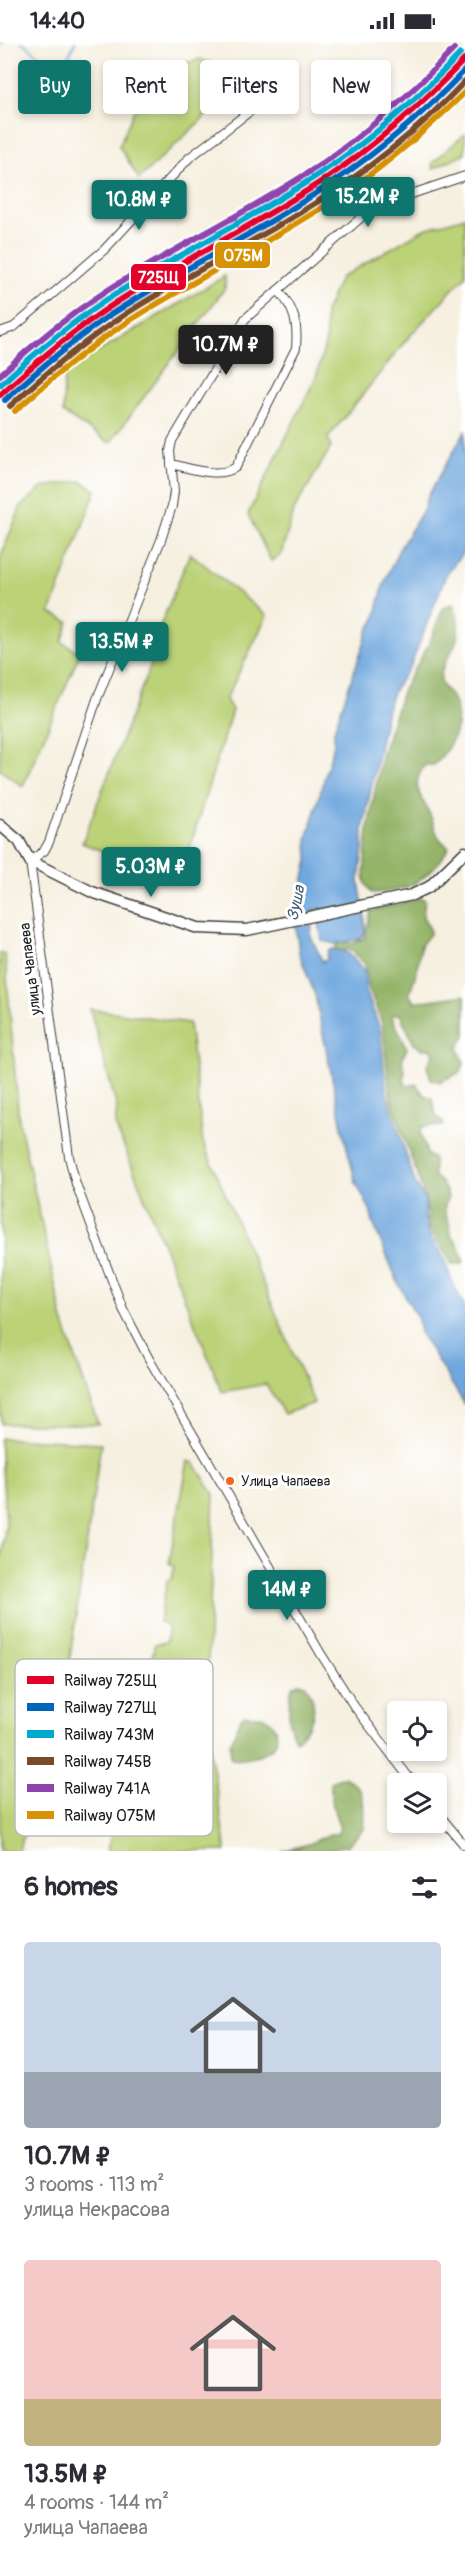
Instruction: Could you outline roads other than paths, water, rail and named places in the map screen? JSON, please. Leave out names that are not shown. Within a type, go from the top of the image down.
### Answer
[{"type":"main road","points":[[0,825],[19,842],[30,861],[92,892],[198,928],[248,930],[412,895],[429,887],[465,852]]},
{"type":"street","points":[[0,332],[14,327],[90,263],[189,158],[246,114]]},
{"type":"street","points":[[30,861],[44,851],[49,842],[97,699],[161,540],[172,506],[174,491],[170,451],[176,432],[245,319],[373,207],[465,176]]},
{"type":"street","points":[[172,465],[208,471],[231,471],[236,467],[296,348],[298,330],[295,314],[278,290]]},
{"type":"street","name":"улица Чапаева","points":[[30,861],[61,1100],[74,1175],[123,1309],[149,1359],[326,1663],[354,1706],[406,1773]]},
{"type":"street","points":[[447,1824],[465,1846]]},
{"type":"water","points":[[465,431],[465,550],[446,575],[411,665],[394,690],[387,709],[363,829],[359,881],[365,917],[365,933],[360,939],[335,944],[322,941],[317,909],[313,909],[311,937],[323,962],[327,959],[328,951],[333,949],[347,952],[364,969],[367,994],[380,1029],[387,1095],[416,1185],[425,1200],[425,1219],[429,1235],[444,1258],[453,1284],[465,1307],[465,1405],[420,1333],[418,1319],[399,1285],[373,1223],[370,1210],[356,1183],[315,995],[299,953],[295,918],[308,860],[307,839],[334,744],[334,730],[368,631],[375,619],[383,586],[398,551],[424,509],[427,498]]},
{"type":"waterway","points":[[0,45],[3,42]]},
{"type":"waterway","points":[[22,42],[42,59],[52,64],[66,62],[75,42]]},
{"type":"railway","points":[[0,386],[54,341],[110,300],[275,205],[336,165],[394,119],[465,52]]},
{"type":"rail line","name":"741А","points":[[0,375],[79,309],[320,165],[390,110],[454,49]]},
{"type":"rail line","name":"743М","points":[[0,385],[55,337],[99,305],[271,204],[341,159],[394,117],[460,54]]},
{"type":"rail line","name":"725Щ","points":[[0,395],[101,312],[276,210],[347,164],[400,122],[465,59]]},
{"type":"rail line","name":"727Щ","points":[[5,400],[54,357],[107,317],[282,214],[350,171],[410,123],[465,70]]},
{"type":"rail line","name":"745В","points":[[10,406],[65,358],[124,315],[330,194],[391,149],[465,81]]},
{"type":"rail line","name":"075М","points":[[15,411],[70,364],[114,331],[288,229],[357,184],[405,147],[465,92]]},
{"type":"place","name":"Улица Чапаева","points":[[230,1481]]},
{"type":"water label","name":"Зуша","points":[[295,903]]}]
